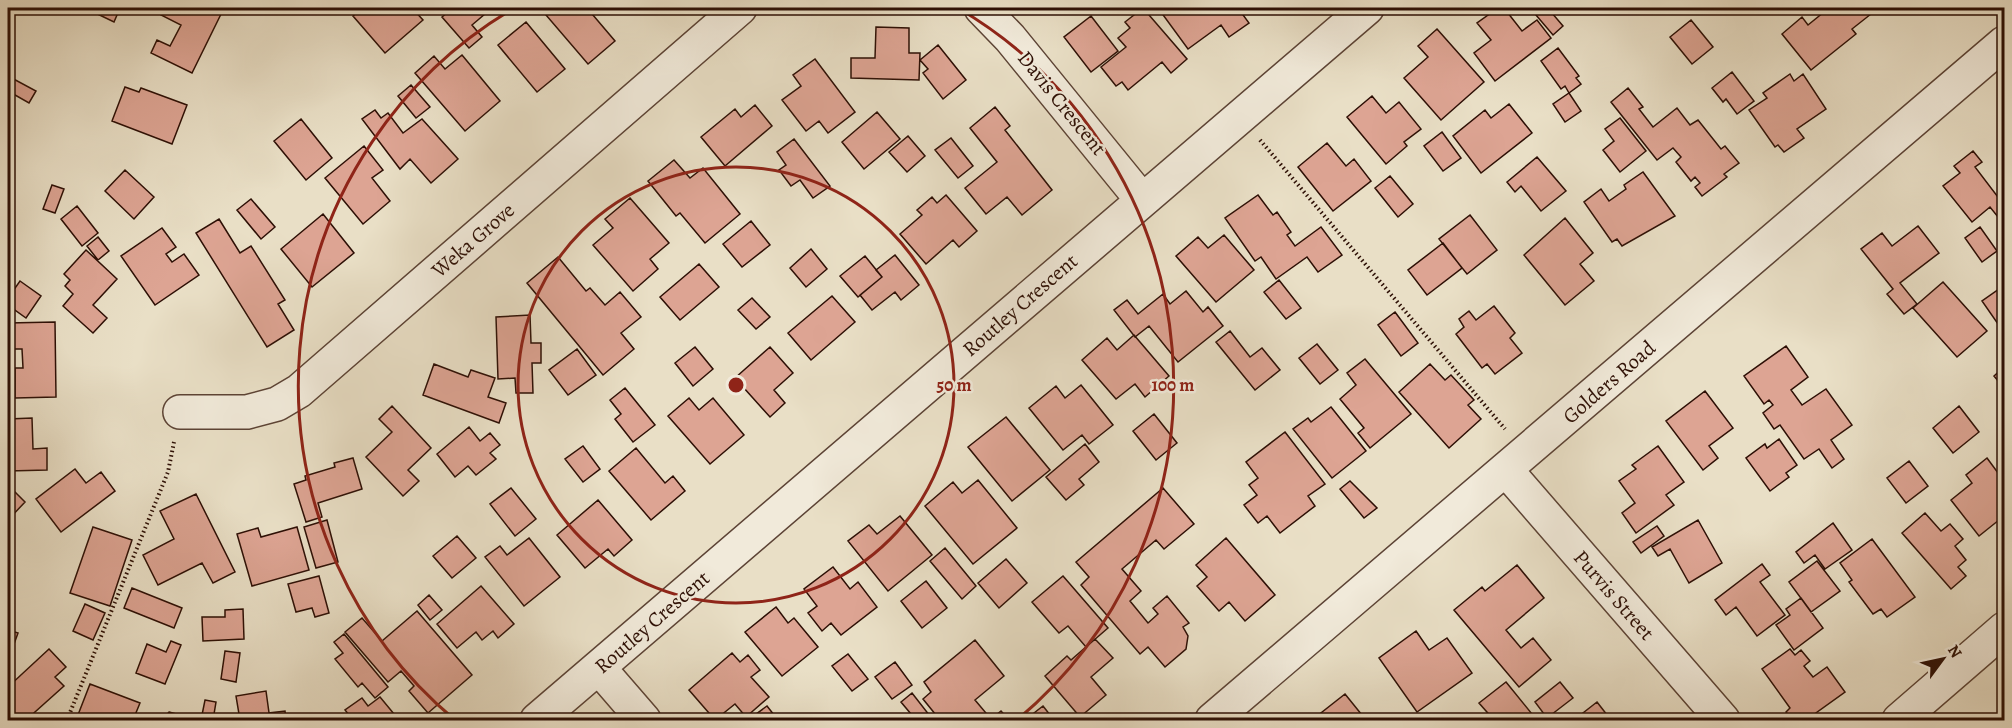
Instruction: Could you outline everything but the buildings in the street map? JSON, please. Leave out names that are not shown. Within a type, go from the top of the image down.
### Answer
[{"type":"street","name":"Weka Grove","points":[[180,412],[247,412],[277,404],[299,391],[740,8]]},
{"type":"street","name":"Davis Crescent","points":[[981,8],[1010,38],[1142,200]]},
{"type":"street","name":"Routley Crescent","points":[[537,720],[1367,8]]},
{"type":"street","name":"Golders Road","points":[[1212,720],[2004,43]]},
{"type":"street","name":"Purvis Street","points":[[1516,462],[1723,720]]},
{"type":"street","points":[[1899,720],[2004,629]]},
{"type":"street","points":[[599,668],[644,720]]},
{"type":"path","points":[[1240,117],[1516,462]]},
{"type":"path","points":[[67,720],[168,472],[180,412]]}]
